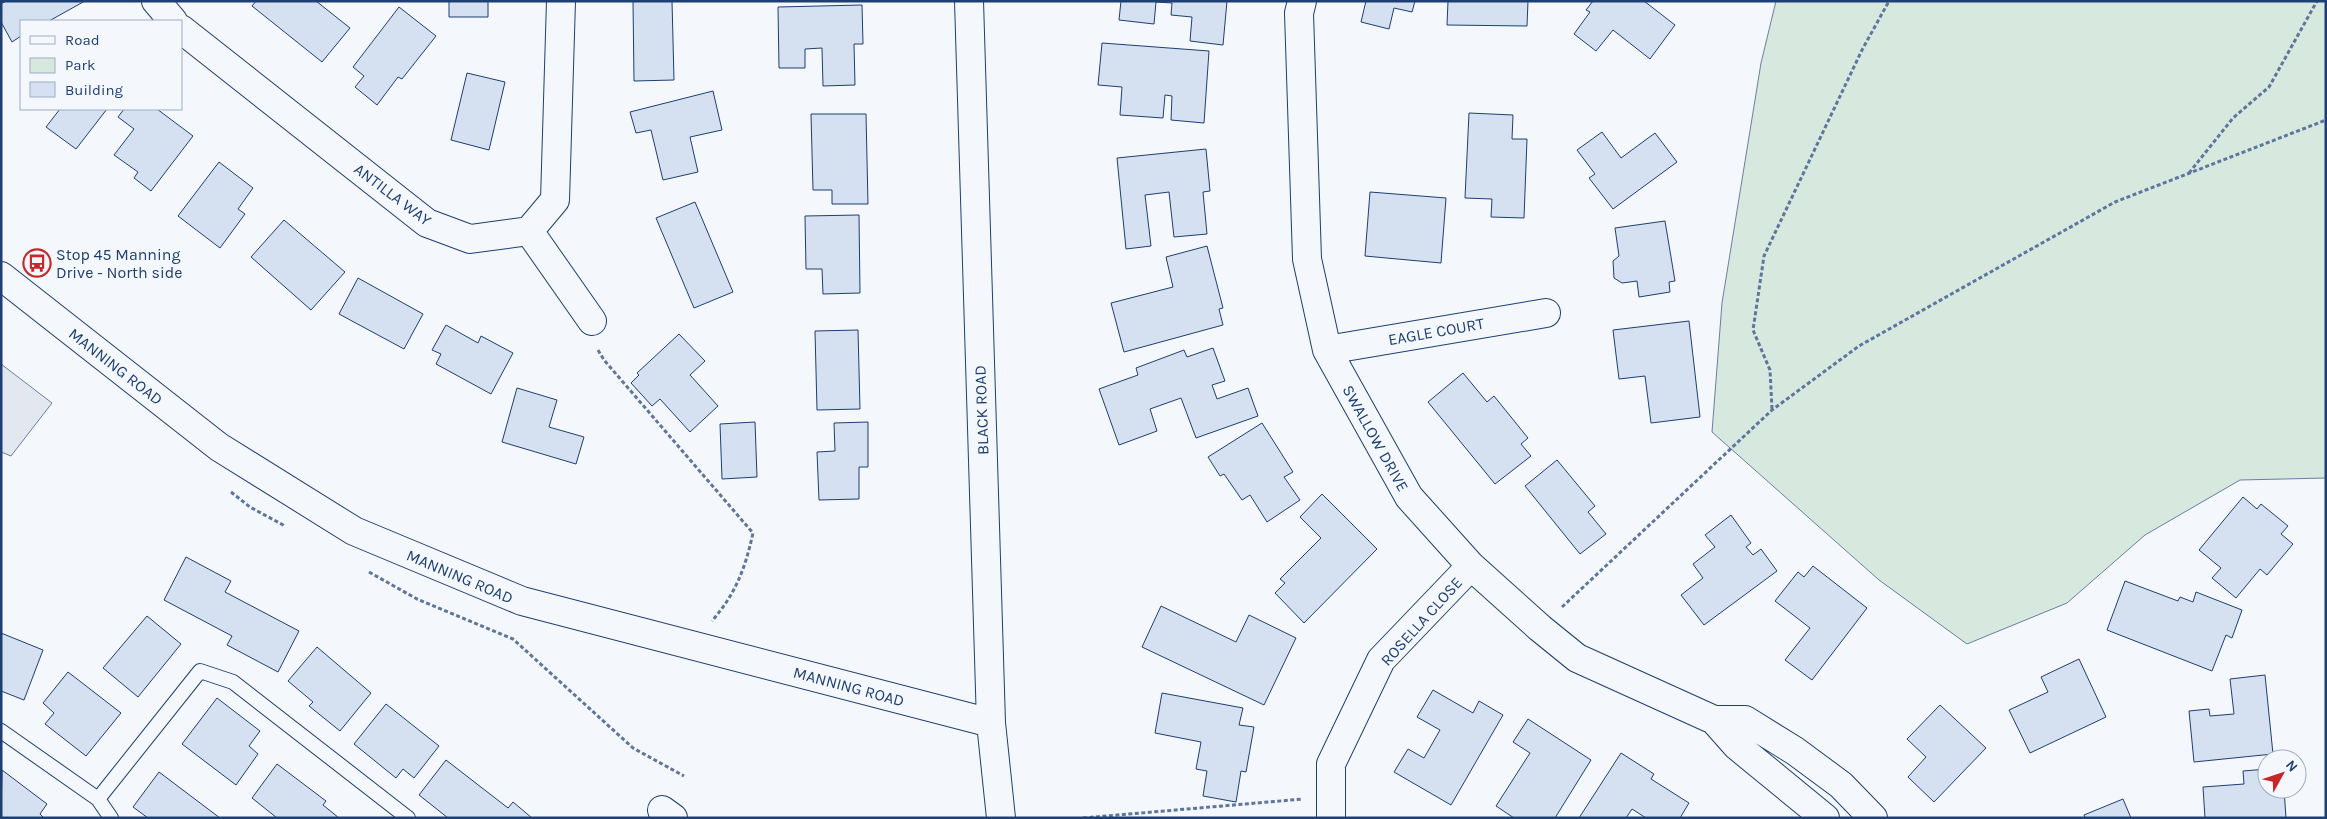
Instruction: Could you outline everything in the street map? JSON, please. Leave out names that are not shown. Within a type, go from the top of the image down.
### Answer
[{"type":"street","points":[[156,1],[172,20]]},
{"type":"street","points":[[561,1],[555,200],[529,231],[592,321]]},
{"type":"street","name":"BLACK ROAD","points":[[968,1],[990,723],[1000,818]]},
{"type":"street","name":"SWALLOW DRIVE","points":[[1302,1],[1299,13],[1301,126],[1307,259],[1327,350],[1409,497],[1471,566],[1540,628],[1577,658],[1714,720],[1737,746],[1824,818]]},
{"type":"street","name":"ANTILLA WAY","points":[[182,30],[427,223],[470,239],[529,231]]},
{"type":"street","name":"MANNING ROAD","points":[[1,276],[219,447],[354,531],[522,601],[990,723]]},
{"type":"street","name":"EAGLE COURT","points":[[1327,350],[1546,313]]},
{"type":"street","name":"ROSELLA CLOSE","points":[[1331,807],[1331,764],[1381,660],[1471,566]]},
{"type":"street","name":"SWALLOW DRIVE","points":[[1714,720],[1745,720],[1795,750],[1842,786],[1873,818]]},
{"type":"lane","points":[[98,799],[200,670],[233,682],[408,818]]},
{"type":"lane","points":[[1,731],[98,799],[111,818]]},
{"type":"path","points":[[1772,410],[1770,370],[1753,330],[1764,256],[1862,50],[1889,1]]},
{"type":"path","points":[[2188,173],[2233,118],[2269,87],[2317,1]]},
{"type":"path","points":[[1540,628],[1772,410],[1859,346],[2115,202],[2326,120]]},
{"type":"path","points":[[592,321],[593,340],[604,360],[753,534],[746,565],[728,602],[692,645]]},
{"type":"path","points":[[1083,818],[1331,807]]},
{"type":"green space","points":[[1776,1],[2326,1],[2326,478],[2240,480],[2145,535],[2067,603],[1967,644],[1879,580],[1712,432],[1722,303],[1761,63]]},
{"type":"shaded area","points":[[1,364],[52,403],[11,456],[1,452]]},
{"type":"building","points":[[6,1],[85,1],[51,20],[20,20],[20,37],[12,42],[1,22],[1,4]]},
{"type":"building","points":[[256,1],[316,1],[350,28],[322,62],[252,6]]},
{"type":"building","points":[[449,1],[488,1],[488,17],[449,17]]},
{"type":"building","points":[[633,1],[672,1],[674,80],[634,81]]},
{"type":"building","points":[[1121,1],[1227,1],[1223,45],[1190,41],[1192,17],[1171,15],[1172,3],[1156,2],[1154,24],[1119,20]]},
{"type":"building","points":[[1366,1],[1415,1],[1412,12],[1394,8],[1389,29],[1361,22]]},
{"type":"building","points":[[1448,1],[1528,1],[1527,26],[1447,25]]},
{"type":"building","points":[[1593,1],[1644,1],[1675,25],[1650,59],[1613,30],[1596,51],[1574,34],[1590,12],[1586,10]]},
{"type":"building","points":[[862,5],[863,44],[854,44],[855,85],[823,86],[822,48],[805,49],[805,68],[779,68],[778,7]]},
{"type":"building","points":[[399,7],[436,36],[402,79],[398,77],[377,105],[355,87],[364,76],[353,67]]},
{"type":"building","points":[[1102,43],[1209,51],[1204,123],[1171,120],[1172,96],[1165,95],[1163,118],[1120,115],[1122,87],[1098,85]]},
{"type":"building","points":[[467,73],[505,82],[489,150],[451,140]]},
{"type":"building","points":[[713,91],[722,130],[690,137],[698,172],[663,180],[651,130],[636,133],[630,112]]},
{"type":"building","points":[[59,110],[106,110],[76,149],[46,127]]},
{"type":"building","points":[[123,110],[158,110],[193,136],[151,191],[134,178],[138,172],[114,155],[134,129],[118,117]]},
{"type":"building","points":[[1469,113],[1513,115],[1512,139],[1527,139],[1524,218],[1491,217],[1492,199],[1465,198]]},
{"type":"building","points":[[811,114],[866,114],[868,204],[832,204],[832,190],[813,190]]},
{"type":"building","points":[[1602,132],[1621,158],[1655,133],[1677,162],[1613,209],[1589,178],[1595,174],[1577,150]]},
{"type":"building","points":[[1206,149],[1210,191],[1203,192],[1207,234],[1174,237],[1169,192],[1145,195],[1151,246],[1126,249],[1117,158]]},
{"type":"building","points":[[219,162],[253,188],[238,209],[245,214],[220,248],[178,216]]},
{"type":"building","points":[[1370,192],[1446,198],[1441,263],[1365,256]]},
{"type":"building","points":[[695,202],[733,292],[694,308],[656,218]]},
{"type":"building","points":[[859,215],[860,293],[823,294],[822,269],[806,269],[805,216]]},
{"type":"building","points":[[284,220],[345,272],[311,310],[251,257]]},
{"type":"building","points":[[1665,221],[1675,281],[1669,282],[1670,292],[1639,297],[1637,281],[1622,283],[1614,278],[1613,261],[1619,256],[1615,228]]},
{"type":"building","points":[[1207,246],[1223,308],[1219,309],[1223,325],[1124,352],[1111,303],[1173,287],[1166,257]]},
{"type":"building","points":[[358,278],[423,314],[404,349],[339,314]]},
{"type":"building","points":[[1689,321],[1700,417],[1651,423],[1645,376],[1619,379],[1613,330]]},
{"type":"building","points":[[446,325],[478,343],[481,336],[513,353],[491,394],[436,364],[441,354],[432,350]]},
{"type":"building","points":[[858,330],[860,409],[817,410],[815,331]]},
{"type":"building","points":[[679,334],[705,361],[690,375],[718,406],[690,432],[660,399],[652,406],[631,383],[639,375],[637,373]]},
{"type":"building","points":[[1213,348],[1225,381],[1212,385],[1217,399],[1248,388],[1258,416],[1196,438],[1181,398],[1150,409],[1157,431],[1119,445],[1099,389],[1138,375],[1136,368],[1184,350],[1187,357]]},
{"type":"building","points":[[1463,373],[1487,402],[1494,396],[1528,438],[1521,444],[1531,456],[1495,484],[1428,402]]},
{"type":"building","points":[[517,388],[557,400],[549,427],[584,437],[576,464],[502,442]]},
{"type":"building","points":[[755,422],[757,477],[722,479],[720,424]]},
{"type":"building","points":[[868,422],[868,467],[859,467],[859,499],[819,500],[817,452],[835,451],[834,423]]},
{"type":"building","points":[[1262,423],[1293,472],[1284,477],[1300,500],[1267,522],[1250,495],[1242,500],[1224,474],[1220,476],[1208,457]]},
{"type":"building","points":[[1557,460],[1595,506],[1588,512],[1606,534],[1580,554],[1525,486]]},
{"type":"building","points":[[1322,494],[1377,549],[1304,623],[1275,593],[1285,583],[1280,579],[1321,538],[1300,517]]},
{"type":"building","points":[[2243,497],[2257,509],[2261,504],[2288,526],[2281,534],[2293,544],[2267,575],[2260,569],[2236,598],[2212,578],[2221,568],[2199,550]]},
{"type":"building","points":[[1731,515],[1751,543],[1746,547],[1753,555],[1761,549],[1777,571],[1704,625],[1681,595],[1703,578],[1693,564],[1715,547],[1705,535]]},
{"type":"building","points":[[186,557],[231,581],[225,592],[299,631],[278,672],[227,645],[232,636],[164,600]]},
{"type":"building","points":[[1813,566],[1867,608],[1812,680],[1785,660],[1810,628],[1775,601],[1798,572],[1804,577]]},
{"type":"building","points":[[2125,581],[2178,601],[2180,597],[2193,602],[2196,592],[2242,610],[2232,638],[2226,635],[2212,671],[2107,630]]},
{"type":"building","points":[[1161,606],[1236,642],[1249,615],[1296,638],[1264,705],[1142,647]]},
{"type":"building","points":[[147,616],[181,644],[138,697],[103,668]]},
{"type":"building","points":[[1,633],[43,650],[24,700],[1,691]]},
{"type":"building","points":[[317,647],[371,693],[340,731],[309,706],[313,702],[288,681]]},
{"type":"building","points":[[2079,659],[2106,717],[2030,753],[2009,710],[2048,692],[2041,677]]},
{"type":"building","points":[[68,672],[121,713],[86,756],[45,724],[54,713],[43,703]]},
{"type":"building","points":[[2265,675],[2272,749],[2257,749],[2257,756],[2194,762],[2189,711],[2209,709],[2210,716],[2234,714],[2230,679]]},
{"type":"building","points":[[1433,690],[1473,713],[1479,701],[1503,715],[1451,805],[1394,772],[1408,749],[1424,758],[1440,730],[1417,717]]},
{"type":"building","points":[[1162,693],[1243,708],[1239,725],[1254,727],[1246,772],[1241,771],[1236,802],[1203,796],[1207,771],[1196,769],[1201,742],[1155,733]]},
{"type":"building","points":[[217,698],[260,731],[249,746],[258,754],[236,785],[182,744]]},
{"type":"building","points":[[386,704],[439,746],[414,778],[403,769],[396,778],[354,744]]},
{"type":"building","points":[[1940,705],[1986,748],[1934,802],[1908,777],[1926,757],[1907,739]]},
{"type":"building","points":[[1528,719],[1591,760],[1555,818],[1514,818],[1496,806],[1530,753],[1513,742]]},
{"type":"building","points":[[1621,753],[1654,774],[1651,779],[1689,803],[1680,818],[1646,818],[1632,809],[1626,818],[1579,818]]},
{"type":"building","points":[[446,760],[508,808],[513,802],[532,818],[448,818],[419,795]]},
{"type":"building","points":[[277,764],[326,801],[323,805],[339,818],[277,818],[252,798]]},
{"type":"building","points":[[2,770],[47,804],[40,814],[44,818],[1,818]]},
{"type":"building","points":[[2257,770],[2257,799],[2285,799],[2286,818],[2205,818],[2203,787],[2244,784],[2243,771]]},
{"type":"building","points":[[159,772],[220,818],[148,818],[133,807]]},
{"type":"building","points":[[2123,799],[2131,818],[2085,818],[2084,815]]},
{"type":"place","name":"Stop 45 Manning Drive - North side","points":[[37,263]]}]
